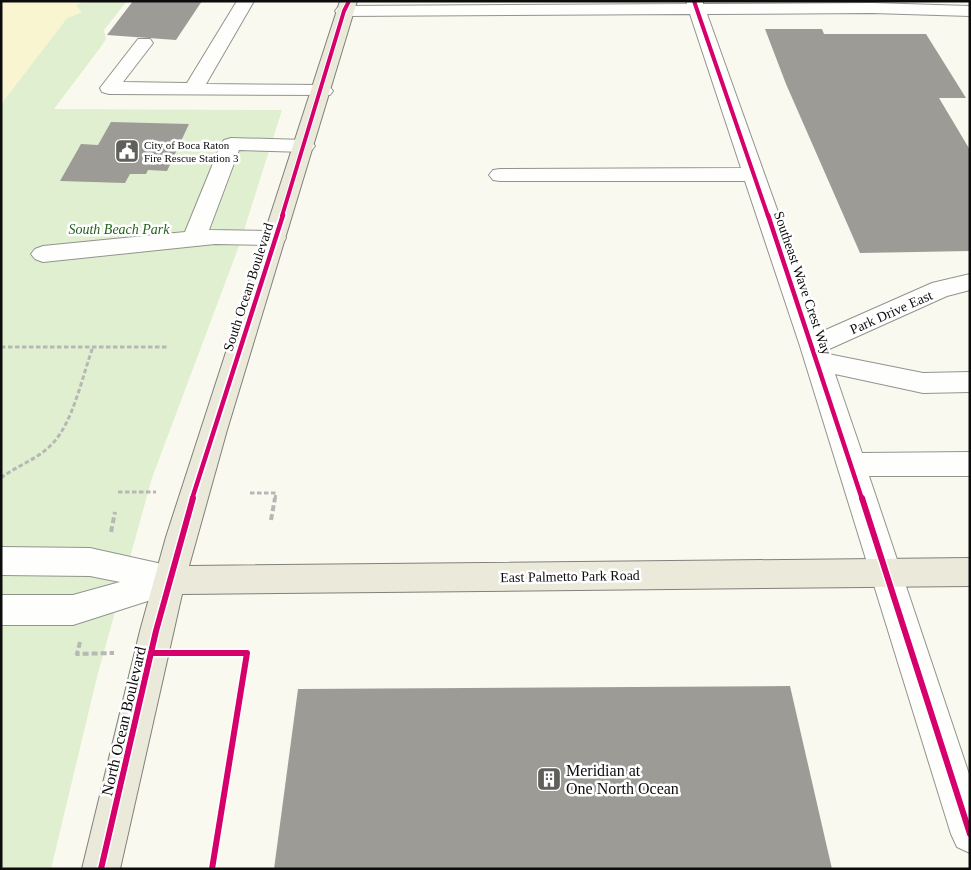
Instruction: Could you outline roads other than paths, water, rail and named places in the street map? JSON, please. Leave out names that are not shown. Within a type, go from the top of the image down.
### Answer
[{"type":"main road","name":"South Ocean Boulevard","points":[[171,580],[194,493],[322,91],[347,6]]},
{"type":"main road","name":"East Palmetto Park Road","points":[[171,580],[970,572]]},
{"type":"main road","name":"North Ocean Boulevard","points":[[101,869],[171,580]]},
{"type":"street","points":[[193,90],[246,1]]},
{"type":"street","points":[[347,6],[695,5],[970,11]]},
{"type":"street","name":"Southeast Wave Crest Way","points":[[695,5],[815,353],[970,834]]},
{"type":"street","points":[[144,43],[109,88],[322,91]]},
{"type":"street","points":[[194,239],[230,144],[304,146]]},
{"type":"street","points":[[500,175],[754,174]]},
{"type":"street","points":[[43,254],[194,239],[275,238]]},
{"type":"street","name":"Park Drive East","points":[[815,353],[940,289],[970,282]]},
{"type":"street","points":[[815,353],[922,383],[970,382]]},
{"type":"street","points":[[851,465],[970,464]]},
{"type":"street","points":[[1,561],[90,562],[171,580]]},
{"type":"street","points":[[1,610],[74,610],[171,580]]},
{"type":"place","name":"City of Boca Raton Fire Rescue Station 3","points":[[127,151]]},
{"type":"place","name":"Meridian at One North Ocean","points":[[549,779]]},
{"type":"park label","name":"South Beach Park","points":[[119,229]]}]
